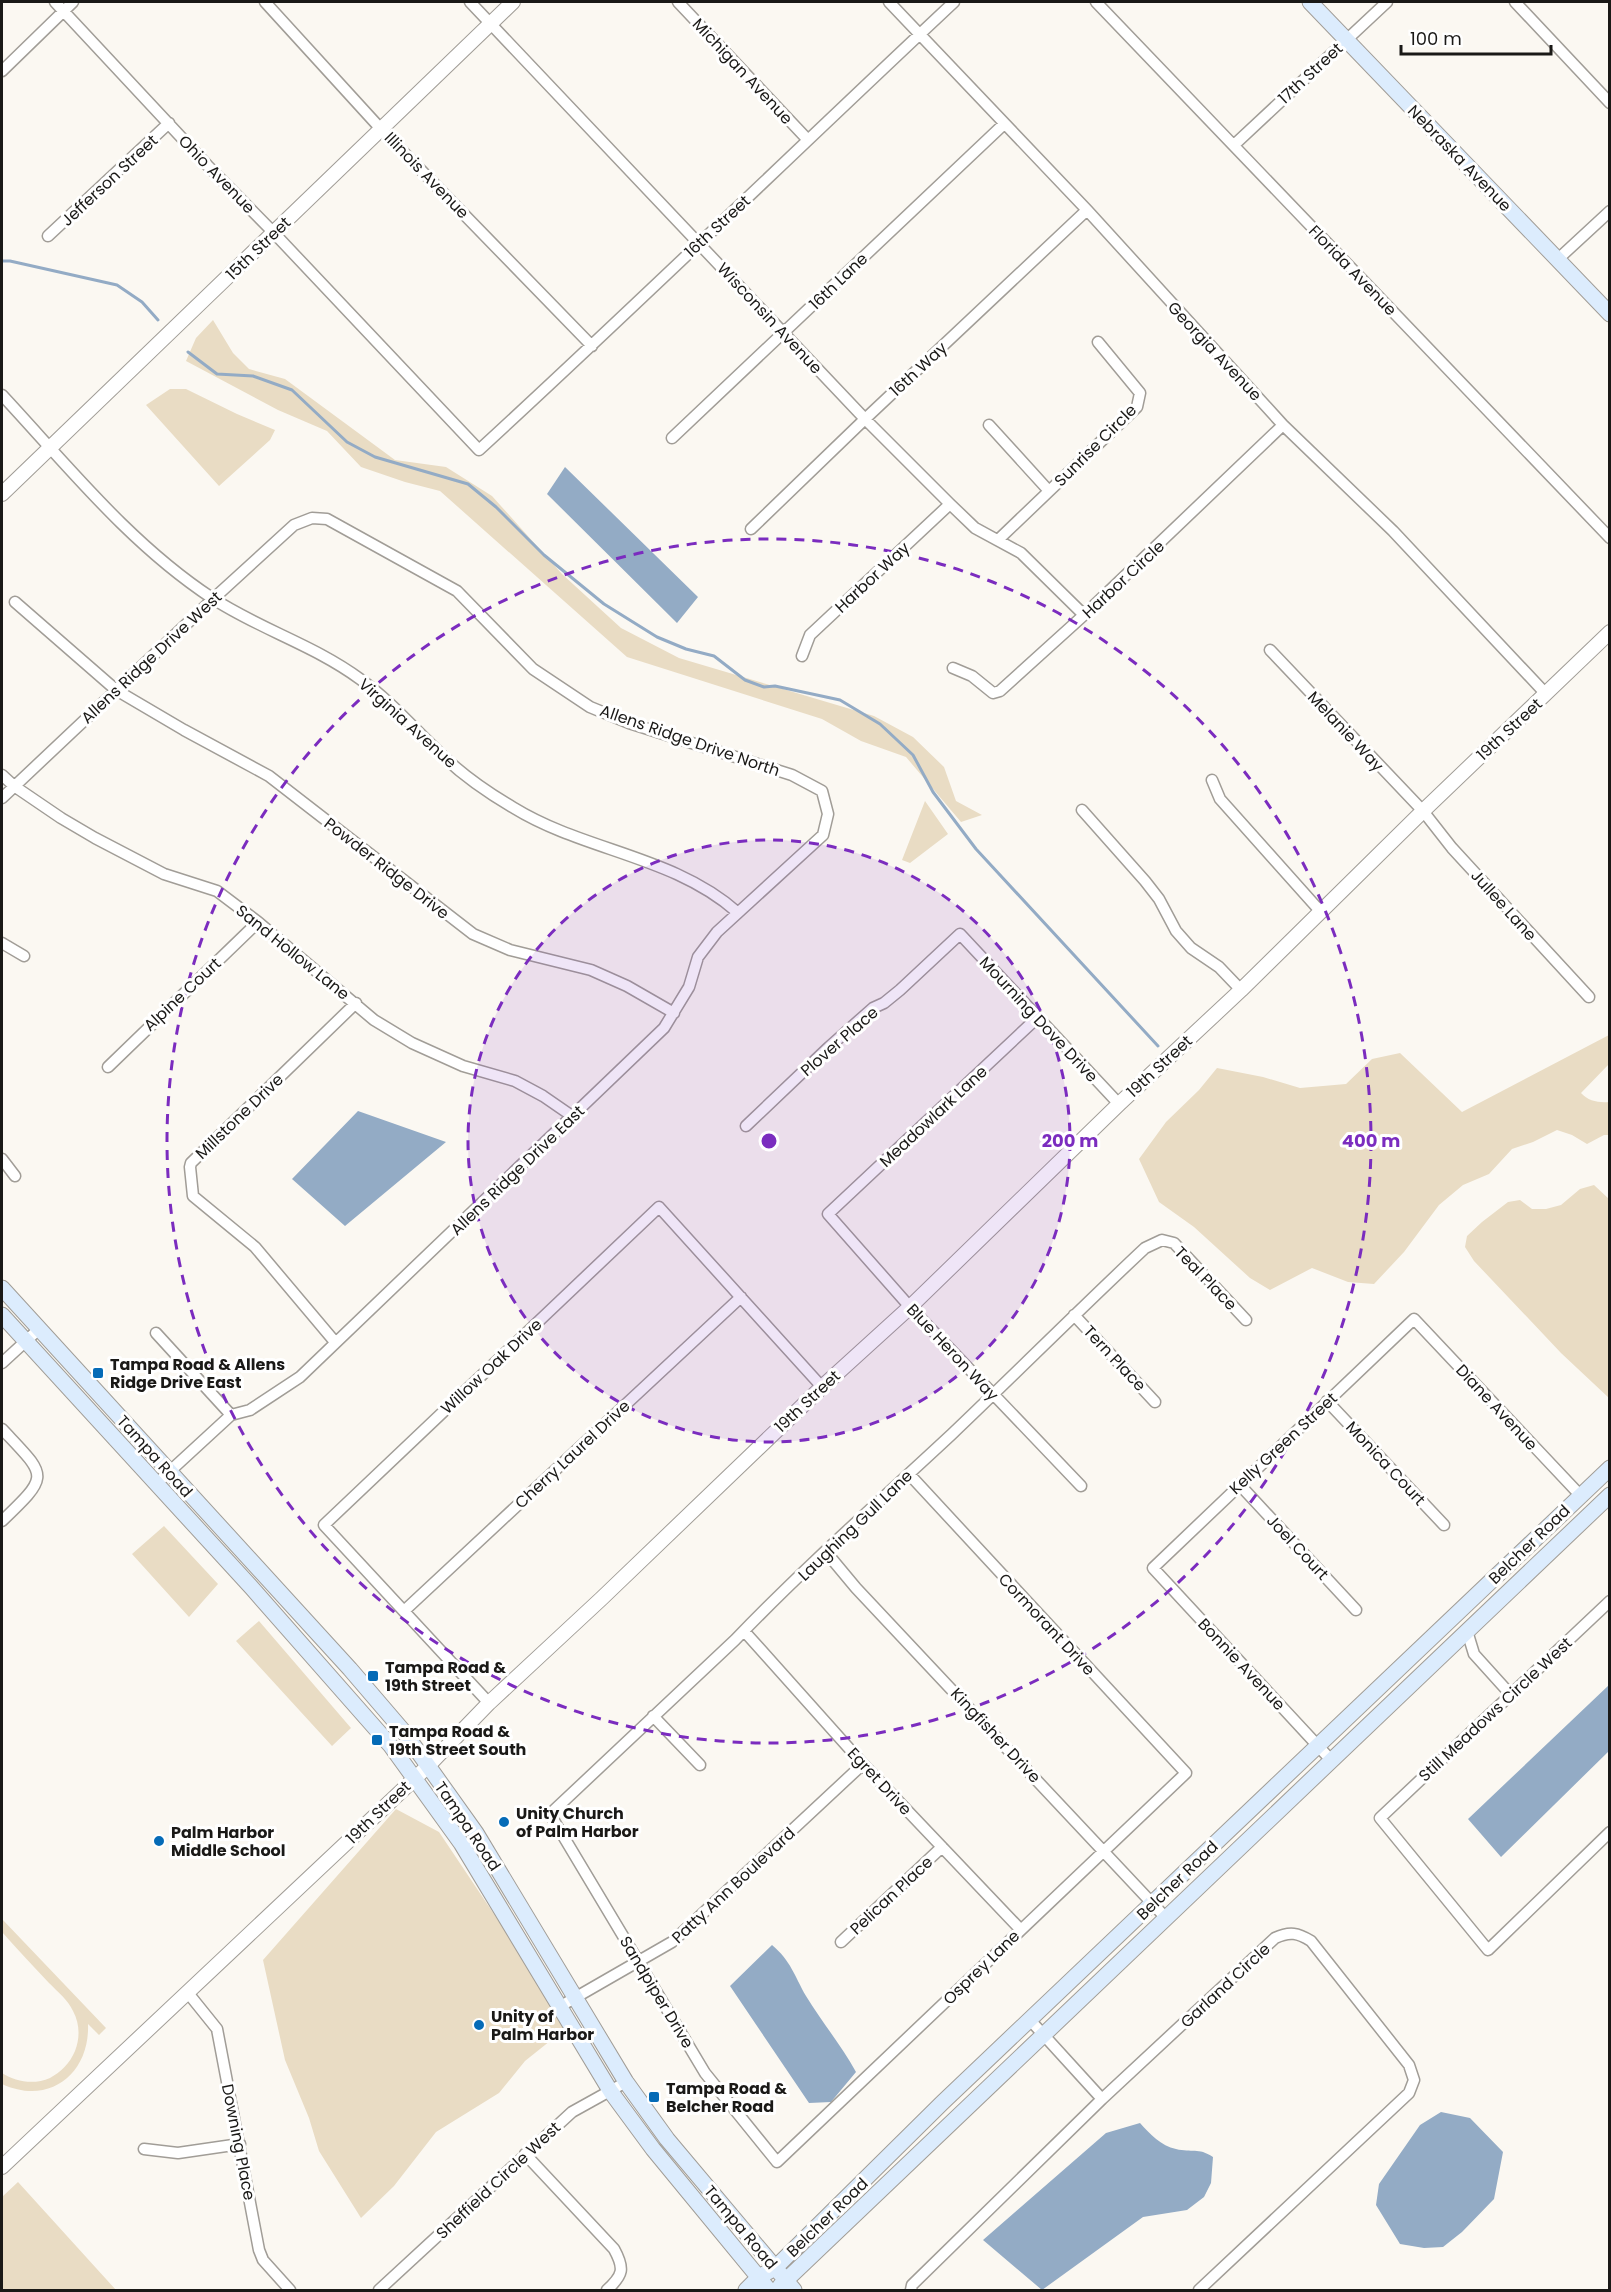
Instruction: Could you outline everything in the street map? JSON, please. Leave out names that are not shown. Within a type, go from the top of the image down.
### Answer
[{"type":"main road","name":"Nebraska Avenue","points":[[1311,2],[1610,314]]},
{"type":"main road","name":"Tampa Road","points":[[2,1288],[378,1701],[476,1833],[626,2082],[674,2147],[790,2286]]},
{"type":"main road","name":"Tampa Road","points":[[2,1315],[252,1588],[364,1714],[415,1777],[461,1843],[611,2092],[653,2150],[769,2290]]},
{"type":"main road","name":"Belcher Road","points":[[746,2290],[759,2277],[775,2268],[943,2102],[1610,1468]]},
{"type":"main road","name":"Belcher Road","points":[[774,2290],[790,2286],[1043,2035],[1610,1495]]},
{"type":"main road","points":[[252,1588],[265,1576]]},
{"type":"street","name":"Ohio Avenue","points":[[55,2],[479,450]]},
{"type":"street","points":[[2,71],[73,2]]},
{"type":"street","name":"Illinois Avenue","points":[[265,2],[381,128],[592,346]]},
{"type":"street","name":"Wisconsin Avenue","points":[[470,2],[865,418],[950,504],[975,528],[1021,553],[1084,615]]},
{"type":"street","name":"15th Street","points":[[2,494],[513,2]]},
{"type":"street","name":"Michigan Avenue","points":[[678,2],[808,140]]},
{"type":"street","name":"Georgia Avenue","points":[[889,2],[1087,210],[1283,424],[1393,531],[1546,694]]},
{"type":"street","name":"16th Street","points":[[479,450],[592,346],[954,2]]},
{"type":"street","name":"Florida Avenue","points":[[1096,2],[1610,538]]},
{"type":"street","name":"17th Street","points":[[1233,145],[1387,2]]},
{"type":"street","points":[[1515,2],[1610,103]]},
{"type":"street","name":"Jefferson Street","points":[[48,236],[169,123]]},
{"type":"street","name":"16th Lane","points":[[672,438],[1004,124]]},
{"type":"street","name":"16th Way","points":[[751,529],[865,418],[1087,210]]},
{"type":"street","points":[[1557,260],[1610,210]]},
{"type":"street","name":"Sunrise Circle","points":[[998,540],[1137,407],[1140,393],[1098,342]]},
{"type":"street","name":"Virginia Avenue","points":[[2,394],[127,529],[166,565],[213,599],[264,627],[303,644],[360,678],[395,708],[445,758],[515,809],[576,837],[689,879],[719,896],[737,912]]},
{"type":"street","name":"Harbor Circle","points":[[953,668],[972,676],[993,693],[1000,691],[1084,615],[1283,424]]},
{"type":"street","points":[[989,425],[1049,491]]},
{"type":"street","name":"Harbor Way","points":[[802,656],[810,635],[950,504]]},
{"type":"street","name":"Allens Ridge Drive North","points":[[304,520],[327,519],[458,591],[533,669],[590,707],[629,723],[792,775],[822,791],[828,814]]},
{"type":"street","name":"Allens Ridge Drive West","points":[[2,798],[213,599],[294,525],[304,520]]},
{"type":"street","name":"Powder Ridge Drive","points":[[15,602],[116,690],[269,776],[473,934],[510,950],[591,970],[627,986],[674,1013]]},
{"type":"street","name":"19th Street","points":[[2,2167],[428,1766],[489,1703],[822,1387],[910,1307],[1610,632]]},
{"type":"street","name":"Melanie Way","points":[[1270,650],[1423,811]]},
{"type":"street","name":"Sand Hollow Lane","points":[[2,775],[14,786],[61,818],[154,869],[218,891],[374,1020],[412,1043],[463,1066],[515,1081],[543,1096],[572,1116]]},
{"type":"street","points":[[1212,780],[1220,799],[1320,911]]},
{"type":"street","points":[[1082,810],[1145,881],[1159,899],[1176,931],[1191,948],[1219,968],[1241,990]]},
{"type":"street","name":"Jullee Lane","points":[[1423,811],[1459,856],[1589,997]]},
{"type":"street","name":"Allens Ridge Drive East","points":[[156,1484],[231,1416],[250,1410],[300,1377],[664,1028],[689,987],[698,957],[717,932],[822,835],[828,814]]},
{"type":"street","name":"Alpine Court","points":[[108,1067],[258,922]]},
{"type":"street","name":"Mourning Dove Drive","points":[[960,934],[1119,1104]]},
{"type":"street","name":"Plover Place","points":[[746,1126],[829,1047],[873,1008],[884,1003],[900,990],[960,934]]},
{"type":"street","points":[[2,943],[24,957]]},
{"type":"street","name":"Millstone Drive","points":[[335,1342],[255,1247],[193,1196],[190,1163],[356,1003]]},
{"type":"street","name":"Meadowlark Lane","points":[[828,1214],[1037,1018]]},
{"type":"street","points":[[2,1160],[15,1176]]},
{"type":"street","name":"Willow Oak Drive","points":[[489,1703],[324,1524],[659,1207],[822,1387]]},
{"type":"street","name":"Blue Heron Way","points":[[828,1214],[910,1307],[1081,1486]]},
{"type":"street","name":"Laughing Gull Lane","points":[[550,1814],[1145,1248],[1162,1240]]},
{"type":"street","name":"Teal Place","points":[[1162,1240],[1173,1243],[1246,1320]]},
{"type":"street","name":"Cherry Laurel Drive","points":[[404,1611],[741,1297]]},
{"type":"street","name":"Tern Place","points":[[1074,1315],[1155,1402]]},
{"type":"street","name":"Kelly Green Street","points":[[1152,1568],[1414,1319]]},
{"type":"street","name":"Diane Avenue","points":[[1414,1319],[1580,1495]]},
{"type":"street","points":[[2,1363],[39,1329]]},
{"type":"street","points":[[156,1333],[231,1416]]},
{"type":"street","name":"Monica Court","points":[[1327,1401],[1444,1525]]},
{"type":"street","points":[[2,1429],[36,1466],[39,1478],[33,1491],[2,1521]]},
{"type":"street","name":"Cormorant Drive","points":[[909,1474],[1186,1773]]},
{"type":"street","name":"Joel Court","points":[[1239,1484],[1356,1610]]},
{"type":"street","name":"Kingfisher Drive","points":[[826,1552],[856,1588],[1166,1918]]},
{"type":"street","name":"Bonnie Avenue","points":[[1152,1568],[1331,1760]]},
{"type":"street","name":"Still Meadows Circle West","points":[[1610,1601],[1380,1818],[1488,1950],[1610,1832]]},
{"type":"street","name":"Egret Drive","points":[[744,1631],[863,1764],[1020,1929]]},
{"type":"street","points":[[1467,1631],[1474,1654],[1511,1695]]},
{"type":"street","points":[[653,1716],[700,1765]]},
{"type":"street","name":"Patty Ann Boulevard","points":[[559,2007],[672,1942],[863,1764]]},
{"type":"street","name":"Osprey Lane","points":[[777,2162],[1186,1773]]},
{"type":"street","name":"Sandpiper Drive","points":[[550,1814],[705,2073],[777,2162]]},
{"type":"street","name":"Pelican Place","points":[[841,1942],[942,1847]]},
{"type":"street","name":"Garland Circle","points":[[911,2290],[912,2285],[1102,2099],[1275,1938],[1283,1934],[1298,1933],[1311,1941],[1409,2065],[1414,2080],[1409,2093],[1199,2290]]},
{"type":"street","name":"Downing Place","points":[[188,1993],[217,2029],[259,2250],[263,2260],[290,2290]]},
{"type":"street","points":[[1029,2020],[1102,2099]]},
{"type":"street","name":"Sheffield Circle West","points":[[379,2290],[572,2112],[626,2082]]},
{"type":"street","points":[[144,2149],[178,2153],[240,2144]]},
{"type":"street","points":[[525,2154],[614,2249],[622,2263],[617,2281],[607,2290]]},
{"type":"shaded area","points":[[213,320],[233,353],[249,369],[285,379],[395,460],[446,467],[492,496],[562,574],[621,628],[679,658],[874,716],[913,737],[944,767],[956,801],[982,815],[961,822],[906,757],[861,741],[822,719],[627,657],[440,491],[361,467],[327,431],[278,410],[186,361],[196,338]]},
{"type":"shaded area","points":[[170,389],[186,389],[275,430],[270,440],[219,486],[146,405]]},
{"type":"shaded area","points":[[925,801],[948,834],[910,863],[902,860]]},
{"type":"shaded area","points":[[1609,1035],[1609,1064],[1581,1093],[1594,1101],[1609,1102],[1609,1135],[1604,1135],[1587,1144],[1572,1135],[1557,1130],[1512,1149],[1489,1174],[1463,1185],[1439,1205],[1404,1252],[1374,1284],[1348,1282],[1312,1268],[1270,1290],[1250,1278],[1194,1227],[1159,1202],[1139,1159],[1166,1122],[1199,1090],[1217,1068],[1263,1077],[1300,1088],[1346,1084],[1372,1059],[1400,1053],[1462,1112]]},
{"type":"shaded area","points":[[1594,1185],[1609,1199],[1609,1398],[1561,1353],[1474,1261],[1465,1247],[1467,1236],[1508,1202],[1520,1200],[1532,1209],[1546,1209],[1561,1205],[1580,1189]]},
{"type":"shaded area","points":[[164,1526],[218,1584],[189,1617],[132,1554]]},
{"type":"shaded area","points":[[259,1621],[351,1728],[332,1746],[236,1641]]},
{"type":"shaded area","points":[[396,1809],[439,1832],[518,1950],[565,2029],[525,2061],[499,2093],[436,2132],[394,2186],[361,2218],[319,2151],[309,2118],[285,2060],[263,1960]]},
{"type":"shaded area","points":[[2,1919],[106,2028],[99,2035],[88,2024],[87,2042],[82,2058],[74,2071],[63,2081],[50,2088],[36,2091],[19,2090],[2,2084],[2,2073],[13,2079],[31,2082],[54,2076],[65,2067],[73,2055],[78,2041],[78,2031],[77,2021],[68,2003],[2,1932]]},
{"type":"shaded area","points":[[18,2182],[116,2290],[2,2290],[2,2197]]},
{"type":"water","points":[[565,467],[698,597],[677,623],[547,494]]},
{"type":"water","points":[[358,1111],[446,1142],[345,1226],[292,1179]]},
{"type":"water","points":[[1609,1685],[1609,1751],[1501,1857],[1468,1819]]},
{"type":"water","points":[[772,1945],[788,1963],[806,1996],[856,2072],[831,2102],[809,2103],[730,1986]]},
{"type":"water","points":[[1441,2112],[1470,2118],[1503,2152],[1494,2199],[1462,2232],[1443,2247],[1424,2248],[1400,2244],[1376,2205],[1379,2184],[1420,2125]]},
{"type":"water","points":[[1140,2123],[1165,2145],[1182,2150],[1203,2152],[1213,2157],[1211,2183],[1204,2197],[1187,2210],[1143,2217],[1042,2290],[983,2240],[1106,2133]]},
{"type":"waterway","points":[[2,261],[117,285],[142,302],[158,320]]},
{"type":"waterway","points":[[188,352],[217,374],[253,376],[292,390],[347,442],[375,457],[468,484],[496,507],[544,555],[604,604],[657,637],[686,649],[714,656],[745,680],[764,687],[775,686],[840,700],[880,724],[913,755],[933,792],[976,849],[1158,1046]]},
{"type":"place","name":"Tampa Road & Allens Ridge Drive East","points":[[98,1373]]},
{"type":"place","name":"Tampa Road & 19th Street","points":[[373,1676]]},
{"type":"place","name":"Tampa Road & 19th Street South","points":[[377,1740]]},
{"type":"place","name":"Unity Church of Palm Harbor","points":[[504,1822]]},
{"type":"place","name":"Palm Harbor Middle School","points":[[159,1841]]},
{"type":"place","name":"Unity of Palm Harbor","points":[[479,2025]]},
{"type":"place","name":"Tampa Road & Belcher Road","points":[[654,2097]]}]
